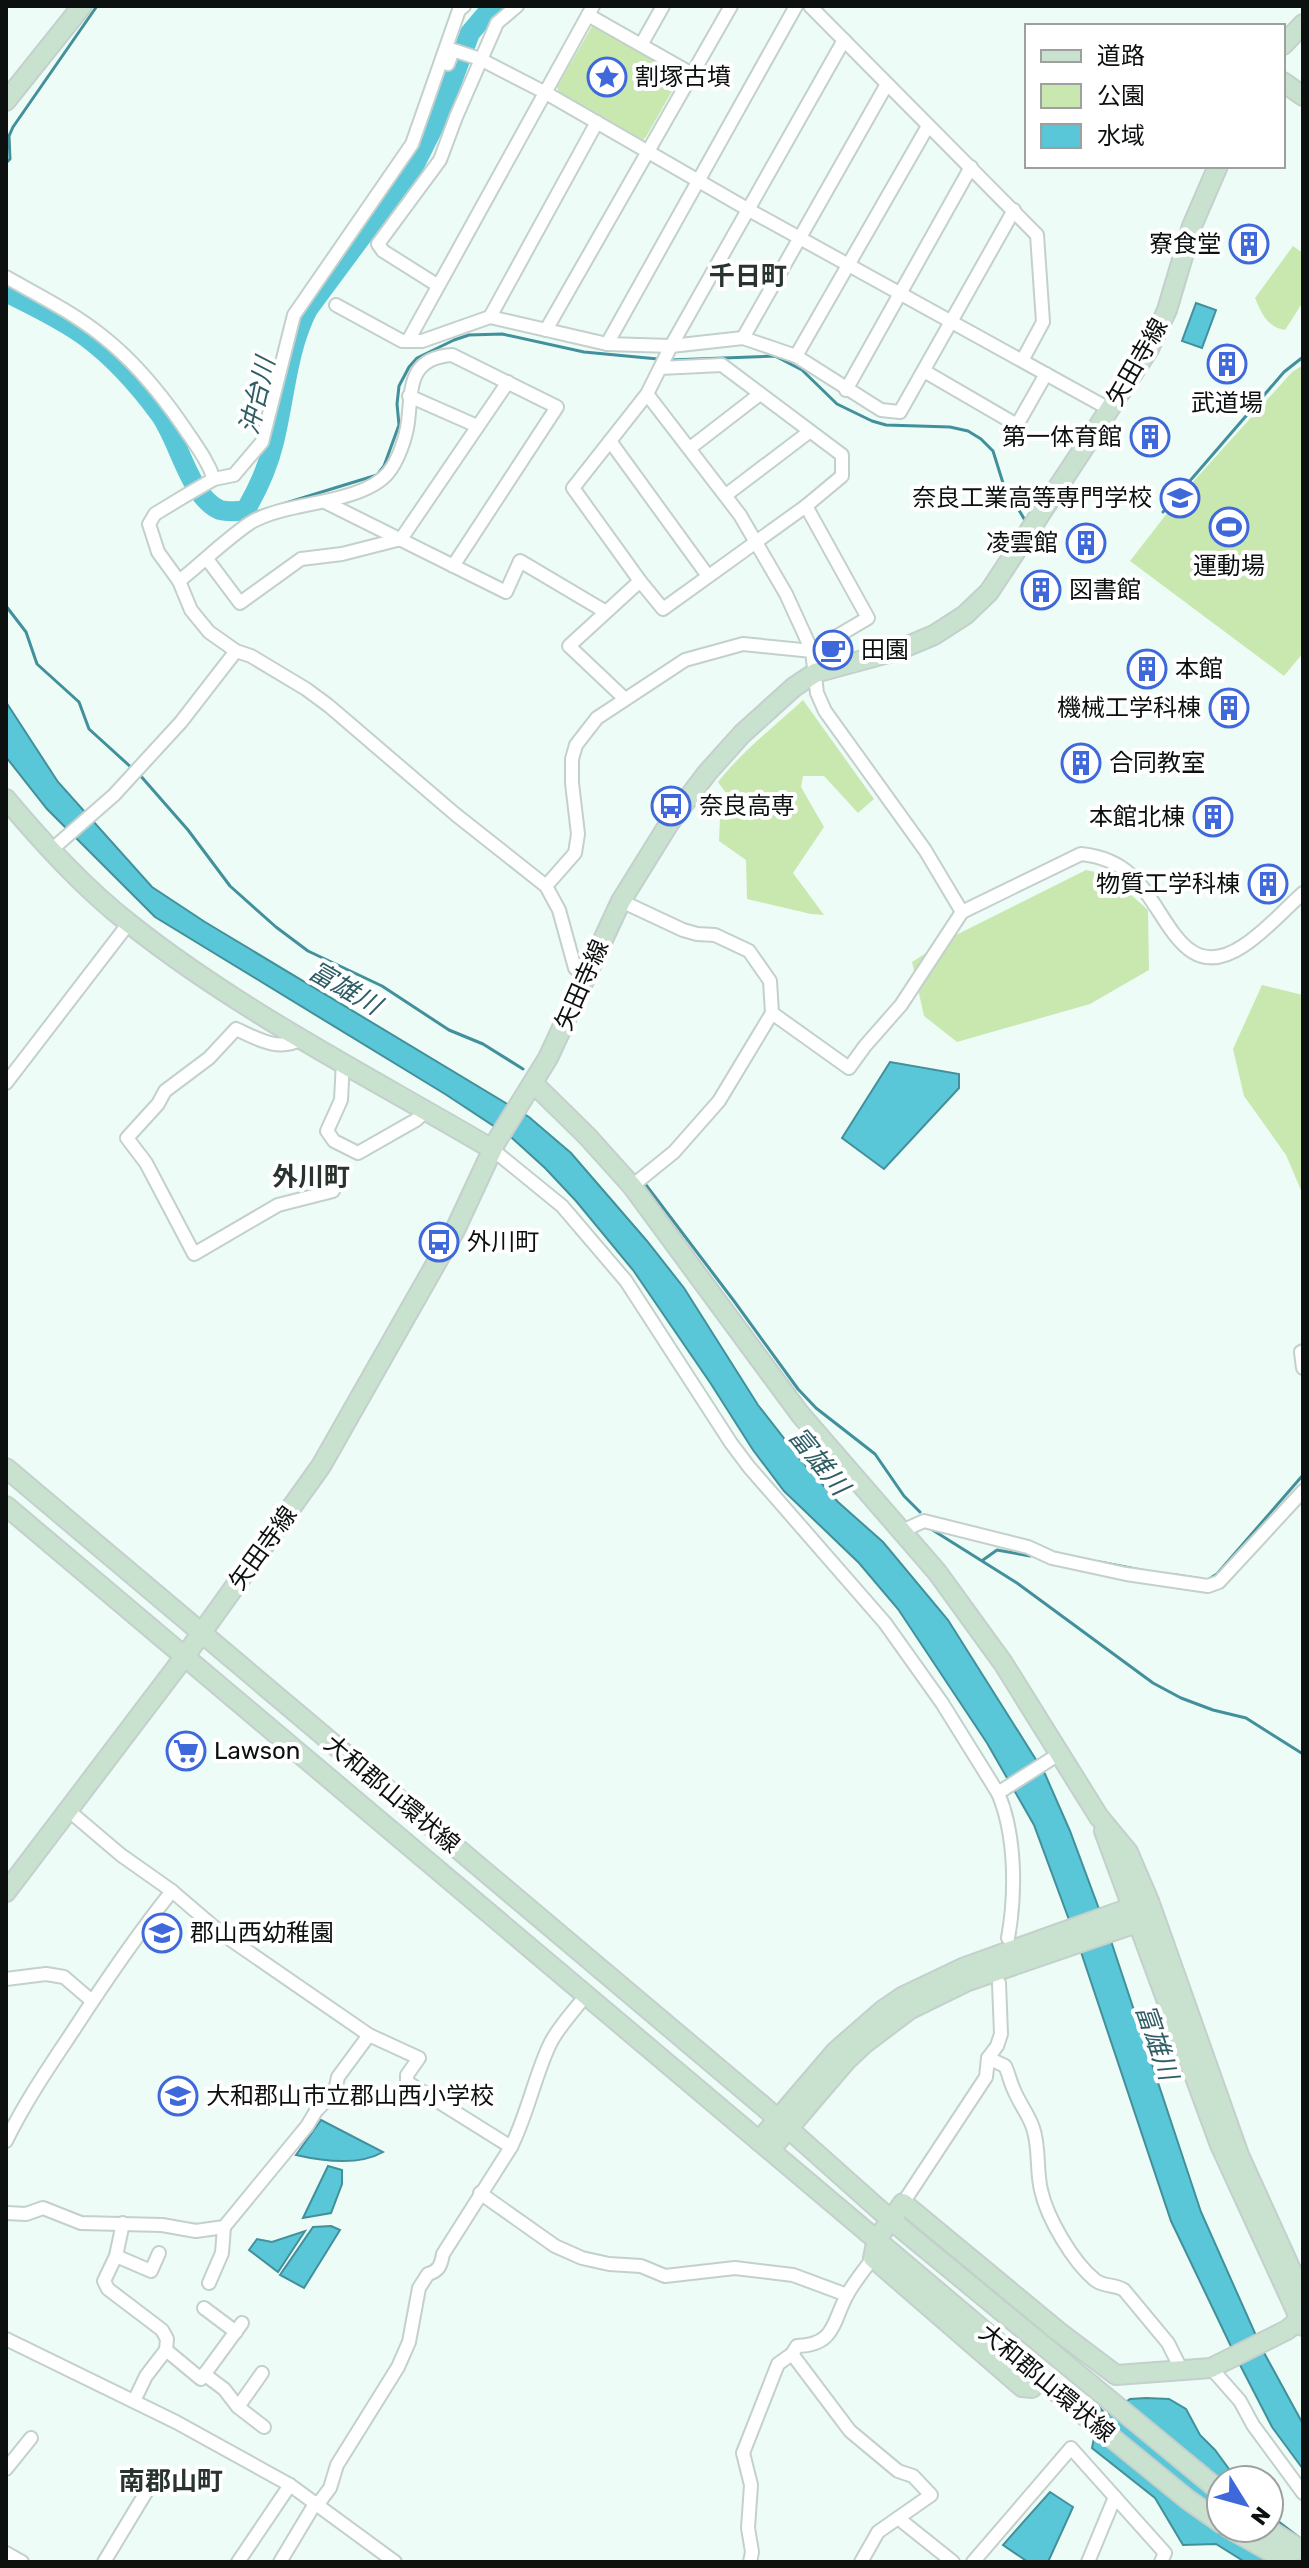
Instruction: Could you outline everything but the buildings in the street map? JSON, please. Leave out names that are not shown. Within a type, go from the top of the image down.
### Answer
[{"type":"main road","points":[[6,101],[82,6]]},
{"type":"main road","points":[[1285,43],[1303,24]]},
{"type":"main road","points":[[1285,83],[1303,96]]},
{"type":"main road","name":"矢田寺線","points":[[6,1892],[185,1656],[321,1466],[455,1230],[494,1145],[548,1058],[621,901],[670,822],[742,734],[794,687],[815,673],[896,651],[934,635],[965,615],[989,592],[1149,349],[1167,310],[1192,226],[1217,168]]},
{"type":"main road","points":[[6,799],[129,923],[190,968],[302,1039],[494,1145]]},
{"type":"main road","points":[[529,1088],[587,1136],[632,1186],[800,1414],[937,1572],[1003,1663],[1052,1757],[1128,1852],[1144,1912],[1239,2155],[1303,2296]]},
{"type":"main road","name":"大和郡山環状線","points":[[6,1468],[784,2124],[891,2220],[1205,2479]]},
{"type":"main road","name":"大和郡山環状線","points":[[6,1506],[764,2146],[1022,2387],[1043,2375]]},
{"type":"main road","points":[[764,2146],[784,2124],[836,2051],[902,1997],[965,1967],[1062,1940],[1144,1912]]},
{"type":"main road","name":"大和郡山環状線","points":[[903,2203],[1069,2344],[1116,2375],[1185,2369],[1210,2362],[1295,2322],[1220,2145],[1144,1912]]},
{"type":"main road","points":[[875,2249],[903,2203]]},
{"type":"main road","name":"大和郡山環状線","points":[[875,2249],[1205,2512]]},
{"type":"main road","points":[[1285,2540],[1303,2551]]},
{"type":"main road","points":[[1257,2544],[1289,2562]]},
{"type":"street","points":[[412,144],[455,23],[464,6]]},
{"type":"street","points":[[437,285],[383,251],[378,244],[440,160],[476,58],[497,23],[517,6]]},
{"type":"street","points":[[641,45],[663,6]]},
{"type":"street","points":[[546,330],[731,6]]},
{"type":"street","points":[[607,344],[796,6]]},
{"type":"street","points":[[810,6],[1037,235],[1043,322],[1023,359]]},
{"type":"street","points":[[409,339],[591,10],[641,45],[692,74]]},
{"type":"street","points":[[660,368],[722,365],[842,455],[842,476],[806,506],[663,609],[573,488],[647,394],[660,368],[671,346],[844,40]]},
{"type":"street","points":[[585,978],[575,968],[559,910],[546,886],[455,814],[329,706],[209,632],[191,610],[179,581],[158,552],[149,524],[155,514],[208,482],[234,475],[262,442],[294,315],[412,144],[437,97],[453,50],[546,93],[749,210],[1111,410]]},
{"type":"street","points":[[743,338],[887,84]]},
{"type":"street","points":[[490,317],[597,122]]},
{"type":"street","points":[[796,356],[928,126]]},
{"type":"street","points":[[846,390],[971,167]]},
{"type":"street","points":[[336,305],[402,341],[422,341],[490,317],[607,344],[671,346],[743,338],[796,356],[881,410],[900,412],[1014,210]]},
{"type":"street","points":[[6,277],[68,312],[102,335],[121,353],[170,407],[209,463],[208,482]]},
{"type":"street","points":[[422,341],[430,360]]},
{"type":"street","points":[[179,581],[252,522],[375,485],[388,473],[405,437],[409,396],[421,365],[452,355],[557,407],[453,566]]},
{"type":"street","points":[[924,371],[1017,425],[1046,374]]},
{"type":"street","points":[[207,559],[240,603],[301,559],[342,554],[401,539],[508,382]]},
{"type":"street","points":[[647,394],[726,495],[755,542],[786,594],[812,651],[817,693],[825,711],[925,850],[962,912]]},
{"type":"street","points":[[690,448],[760,394]]},
{"type":"street","points":[[409,396],[477,426]]},
{"type":"street","points":[[726,495],[809,432]]},
{"type":"street","points":[[610,441],[708,576]]},
{"type":"street","points":[[325,502],[506,592],[520,561],[606,612]]},
{"type":"street","points":[[546,886],[575,853],[578,834],[572,759],[576,745],[597,718],[685,660],[743,644],[812,651],[868,618],[806,506]]},
{"type":"street","points":[[624,698],[569,646],[640,581]]},
{"type":"street","points":[[55,846],[103,803],[181,722],[236,651]]},
{"type":"street","points":[[772,1013],[849,1068],[901,1005],[962,912],[1081,854],[1100,856],[1130,874],[1148,894],[1181,944],[1196,955],[1210,958],[1243,946],[1303,893]]},
{"type":"street","points":[[621,901],[683,930],[715,935],[749,951],[770,981],[772,1013],[719,1101],[674,1152],[632,1186]]},
{"type":"street","points":[[6,1083],[129,923]]},
{"type":"street","points":[[302,1039],[293,1044],[272,1045],[236,1029],[209,1058],[165,1091],[158,1104],[127,1138],[146,1163],[194,1254],[278,1205],[333,1191]]},
{"type":"street","points":[[343,1062],[341,1100],[327,1131],[334,1141],[358,1153],[416,1120],[427,1110]]},
{"type":"street","points":[[494,1145],[562,1206],[626,1281],[731,1443],[885,1623],[942,1703],[998,1793],[1010,1828],[1013,1911],[1008,1938]]},
{"type":"street","points":[[1303,1351],[1303,1368]]},
{"type":"street","points":[[902,1531],[924,1521],[1028,1547],[1052,1558],[1126,1574],[1208,1586],[1219,1582],[1303,1491]]},
{"type":"street","points":[[998,1793],[1052,1757]]},
{"type":"street","points":[[68,1810],[221,1933],[369,2035],[419,2058],[407,2075],[407,2082],[511,2147]]},
{"type":"street","points":[[6,2141],[24,2104],[92,2001],[139,1931],[172,1891]]},
{"type":"street","points":[[6,1979],[46,1974],[64,1977],[92,2001]]},
{"type":"street","points":[[903,2203],[986,2077],[988,2058],[1001,2034],[999,1983]]},
{"type":"street","points":[[280,2562],[330,2488],[337,2465],[398,2367],[409,2342],[419,2288],[428,2274],[436,2272],[441,2265],[443,2254],[511,2147],[550,2043],[586,1995]]},
{"type":"street","points":[[209,2283],[222,2253],[224,2227],[335,2091],[338,2077],[369,2035]]},
{"type":"street","points":[[988,2058],[1005,2066],[1032,2124],[1041,2190],[1062,2237],[1095,2279],[1124,2290],[1168,2343],[1185,2369]]},
{"type":"street","points":[[480,2193],[555,2246],[582,2258],[641,2266],[665,2276],[735,2268],[793,2275],[847,2295]]},
{"type":"street","points":[[6,2213],[26,2214],[43,2208],[81,2223],[162,2225],[196,2231],[224,2227]]},
{"type":"street","points":[[123,2223],[116,2256],[104,2281],[108,2289],[162,2330],[167,2339],[166,2350],[146,2376],[134,2401]]},
{"type":"street","points":[[750,2562],[752,2552],[748,2528],[751,2485],[743,2453],[778,2364],[797,2346],[813,2345],[825,2339],[875,2249]]},
{"type":"street","points":[[116,2256],[151,2271],[159,2253]]},
{"type":"street","points":[[166,2350],[201,2379],[239,2328],[204,2308]]},
{"type":"street","points":[[6,2339],[134,2401],[290,2485],[395,2562]]},
{"type":"street","points":[[792,2354],[850,2431],[898,2471],[913,2476],[931,2495],[878,2532],[861,2562]]},
{"type":"street","points":[[1210,2362],[1303,2493]]},
{"type":"street","points":[[238,2407],[262,2373]]},
{"type":"street","points":[[204,2374],[264,2427]]},
{"type":"street","points":[[6,2469],[31,2438]]},
{"type":"street","points":[[973,2562],[1071,2448],[1165,2553],[1161,2562]]},
{"type":"street","points":[[238,2562],[290,2485]]},
{"type":"street","points":[[104,2562],[148,2489]]},
{"type":"street","points":[[1088,2562],[1115,2497]]},
{"type":"street","points":[[898,2518],[953,2562]]},
{"type":"street","points":[[6,2553],[22,2562]]},
{"type":"green space","points":[[592,26],[679,73],[680,77],[643,140],[559,92],[557,87]]},
{"type":"green space","points":[[1293,246],[1303,253],[1303,302],[1285,330],[1269,323],[1255,298]]},
{"type":"green space","name":"運動場","points":[[1303,365],[1303,653],[1284,676],[1130,561],[1182,494],[1292,372]]},
{"type":"green space","points":[[803,700],[874,799],[858,813],[824,776],[803,776],[801,787],[824,827],[793,873],[824,915],[747,899],[746,860],[719,841],[720,817],[729,797],[718,782]]},
{"type":"green space","points":[[1086,870],[1109,875],[1148,910],[1149,970],[1090,1004],[957,1042],[924,1016],[912,962],[950,938]]},
{"type":"green space","points":[[1262,985],[1303,995],[1303,1195],[1286,1155],[1244,1096],[1233,1049]]},
{"type":"water","points":[[1196,303],[1216,310],[1202,348],[1182,341]]},
{"type":"water","points":[[6,702],[58,782],[152,887],[529,1117],[571,1153],[684,1288],[758,1405],[801,1460],[838,1502],[883,1542],[948,1620],[1045,1774],[1070,1831],[1112,1944],[1201,2212],[1262,2349],[1303,2424],[1303,2469],[1272,2427],[1171,2221],[1082,1955],[1034,1825],[987,1743],[898,1609],[859,1563],[784,1491],[753,1450],[633,1270],[545,1168],[512,1138],[445,1094],[155,917],[47,809],[6,757]]},
{"type":"water","points":[[890,1062],[959,1074],[959,1088],[884,1169],[842,1138]]},
{"type":"water","points":[[321,2120],[383,2152],[352,2161],[296,2155]]},
{"type":"water","points":[[328,2166],[342,2170],[342,2184],[331,2213],[303,2218]]},
{"type":"water","points":[[331,2226],[340,2230],[304,2288],[280,2275],[313,2227]]},
{"type":"water","points":[[305,2231],[278,2272],[249,2250],[257,2239],[272,2242]]},
{"type":"water","points":[[1130,2399],[1169,2399],[1186,2409],[1200,2435],[1225,2464],[1205,2464],[1205,2544],[1216,2544],[1183,2545],[1155,2498],[1092,2448],[1100,2408],[1107,2415]]},
{"type":"water","points":[[1050,2492],[1073,2507],[1048,2562],[1028,2562],[1003,2545]]},
{"type":"water","points":[[1285,2526],[1303,2540],[1303,2561],[1245,2562],[1216,2544],[1285,2544]]},
{"type":"waterway","points":[[6,163],[10,159],[9,136],[13,127],[97,6]]},
{"type":"waterway","name":"沖台川","points":[[6,292],[67,324],[106,354],[159,413],[200,493],[220,510],[245,511],[269,460],[291,357],[308,309],[414,166],[440,114],[470,33],[493,6]]},
{"type":"waterway","points":[[245,511],[253,513],[377,475],[384,466],[399,425],[399,386],[409,367],[417,358],[454,340],[469,335],[502,334],[584,352],[658,359]]},
{"type":"waterway","points":[[670,360],[775,356],[802,370],[837,404],[872,421],[886,425],[950,427],[968,431],[993,451],[1003,483],[1026,522]]},
{"type":"waterway","points":[[1163,512],[1284,372],[1303,357]]},
{"type":"waterway","points":[[6,606],[26,632],[37,664],[79,702],[89,729],[133,769]]},
{"type":"waterway","name":"富雄川","points":[[139,774],[188,830],[230,886],[276,927],[308,951],[382,986],[449,1030],[483,1044],[523,1069]]},
{"type":"waterway","points":[[646,1185],[798,1389],[816,1408],[875,1454],[904,1496],[920,1512]]},
{"type":"waterway","points":[[1209,1579],[1217,1574],[1303,1475]]},
{"type":"waterway","points":[[931,1529],[1017,1583],[1153,1683],[1181,1698],[1246,1718],[1303,1754]]},
{"type":"waterway","points":[[983,1560],[997,1550],[1030,1556]]},
{"type":"waterway","points":[[1100,1562],[1151,1572]]},
{"type":"waterway","points":[[1176,1575],[1202,1579]]},
{"type":"place","name":"割塚古墳","points":[[607,77]]},
{"type":"place","name":"寮食堂","points":[[1249,244]]},
{"type":"place","name":"武道場","points":[[1227,364]]},
{"type":"place","name":"第一体育館","points":[[1150,437]]},
{"type":"place","name":"奈良工業高等専門学校","points":[[1180,498]]},
{"type":"place","name":"運動場","points":[[1229,527]]},
{"type":"place","name":"凌雲館","points":[[1086,543]]},
{"type":"place","name":"図書館","points":[[1041,590]]},
{"type":"place","name":"田園","points":[[833,650]]},
{"type":"place","name":"本館","points":[[1147,669]]},
{"type":"place","name":"機械工学科棟","points":[[1229,708]]},
{"type":"place","name":"合同教室","points":[[1081,763]]},
{"type":"place","name":"奈良高専","points":[[671,806]]},
{"type":"place","name":"本館北棟","points":[[1213,817]]},
{"type":"place","name":"物質工学科棟","points":[[1268,884]]},
{"type":"place","name":"外川町","points":[[439,1242]]},
{"type":"place","name":"Lawson","points":[[186,1751]]},
{"type":"place","name":"郡山西幼稚園","points":[[162,1933]]},
{"type":"place","name":"大和郡山市立郡山西小学校","points":[[178,2096]]},
{"type":"district","name":"千日町","points":[[748,276]]},
{"type":"district","name":"外川町","points":[[311,1177]]},
{"type":"district","name":"南郡山町","points":[[171,2481]]}]
